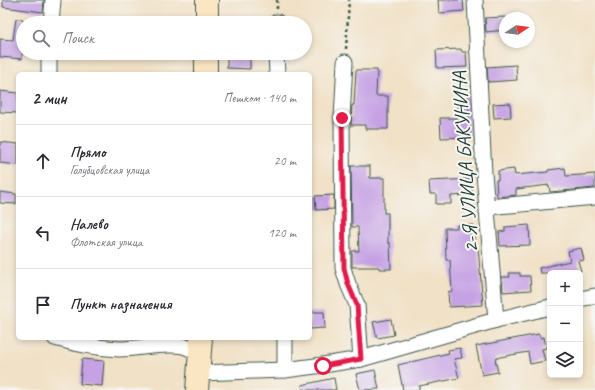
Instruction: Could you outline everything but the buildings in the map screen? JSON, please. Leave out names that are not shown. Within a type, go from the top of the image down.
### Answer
[{"type":"main road","points":[[207,16],[208,0]]},
{"type":"main road","points":[[206,60],[206,72]]},
{"type":"street","points":[[52,16],[53,0]]},
{"type":"street","name":"2-Я УЛИЦА БАКУНИНА","points":[[475,0],[484,173],[488,207],[496,320]]},
{"type":"street","points":[[49,60],[49,72]]},
{"type":"street","points":[[276,60],[277,72]]},
{"type":"street","points":[[345,62],[342,118],[344,268],[348,284],[357,305],[361,359]]},
{"type":"street","points":[[488,207],[595,197]]},
{"type":"street","points":[[583,298],[595,296]]},
{"type":"street","points":[[62,340],[72,343],[118,349],[184,346],[199,364],[285,370],[323,366],[361,359],[496,320],[547,308]]},
{"type":"street","points":[[285,340],[285,370]]},
{"type":"path","points":[[345,62],[349,0]]},
{"type":"route","points":[[323,366],[361,359],[357,305],[348,284],[344,268],[342,118]]}]
